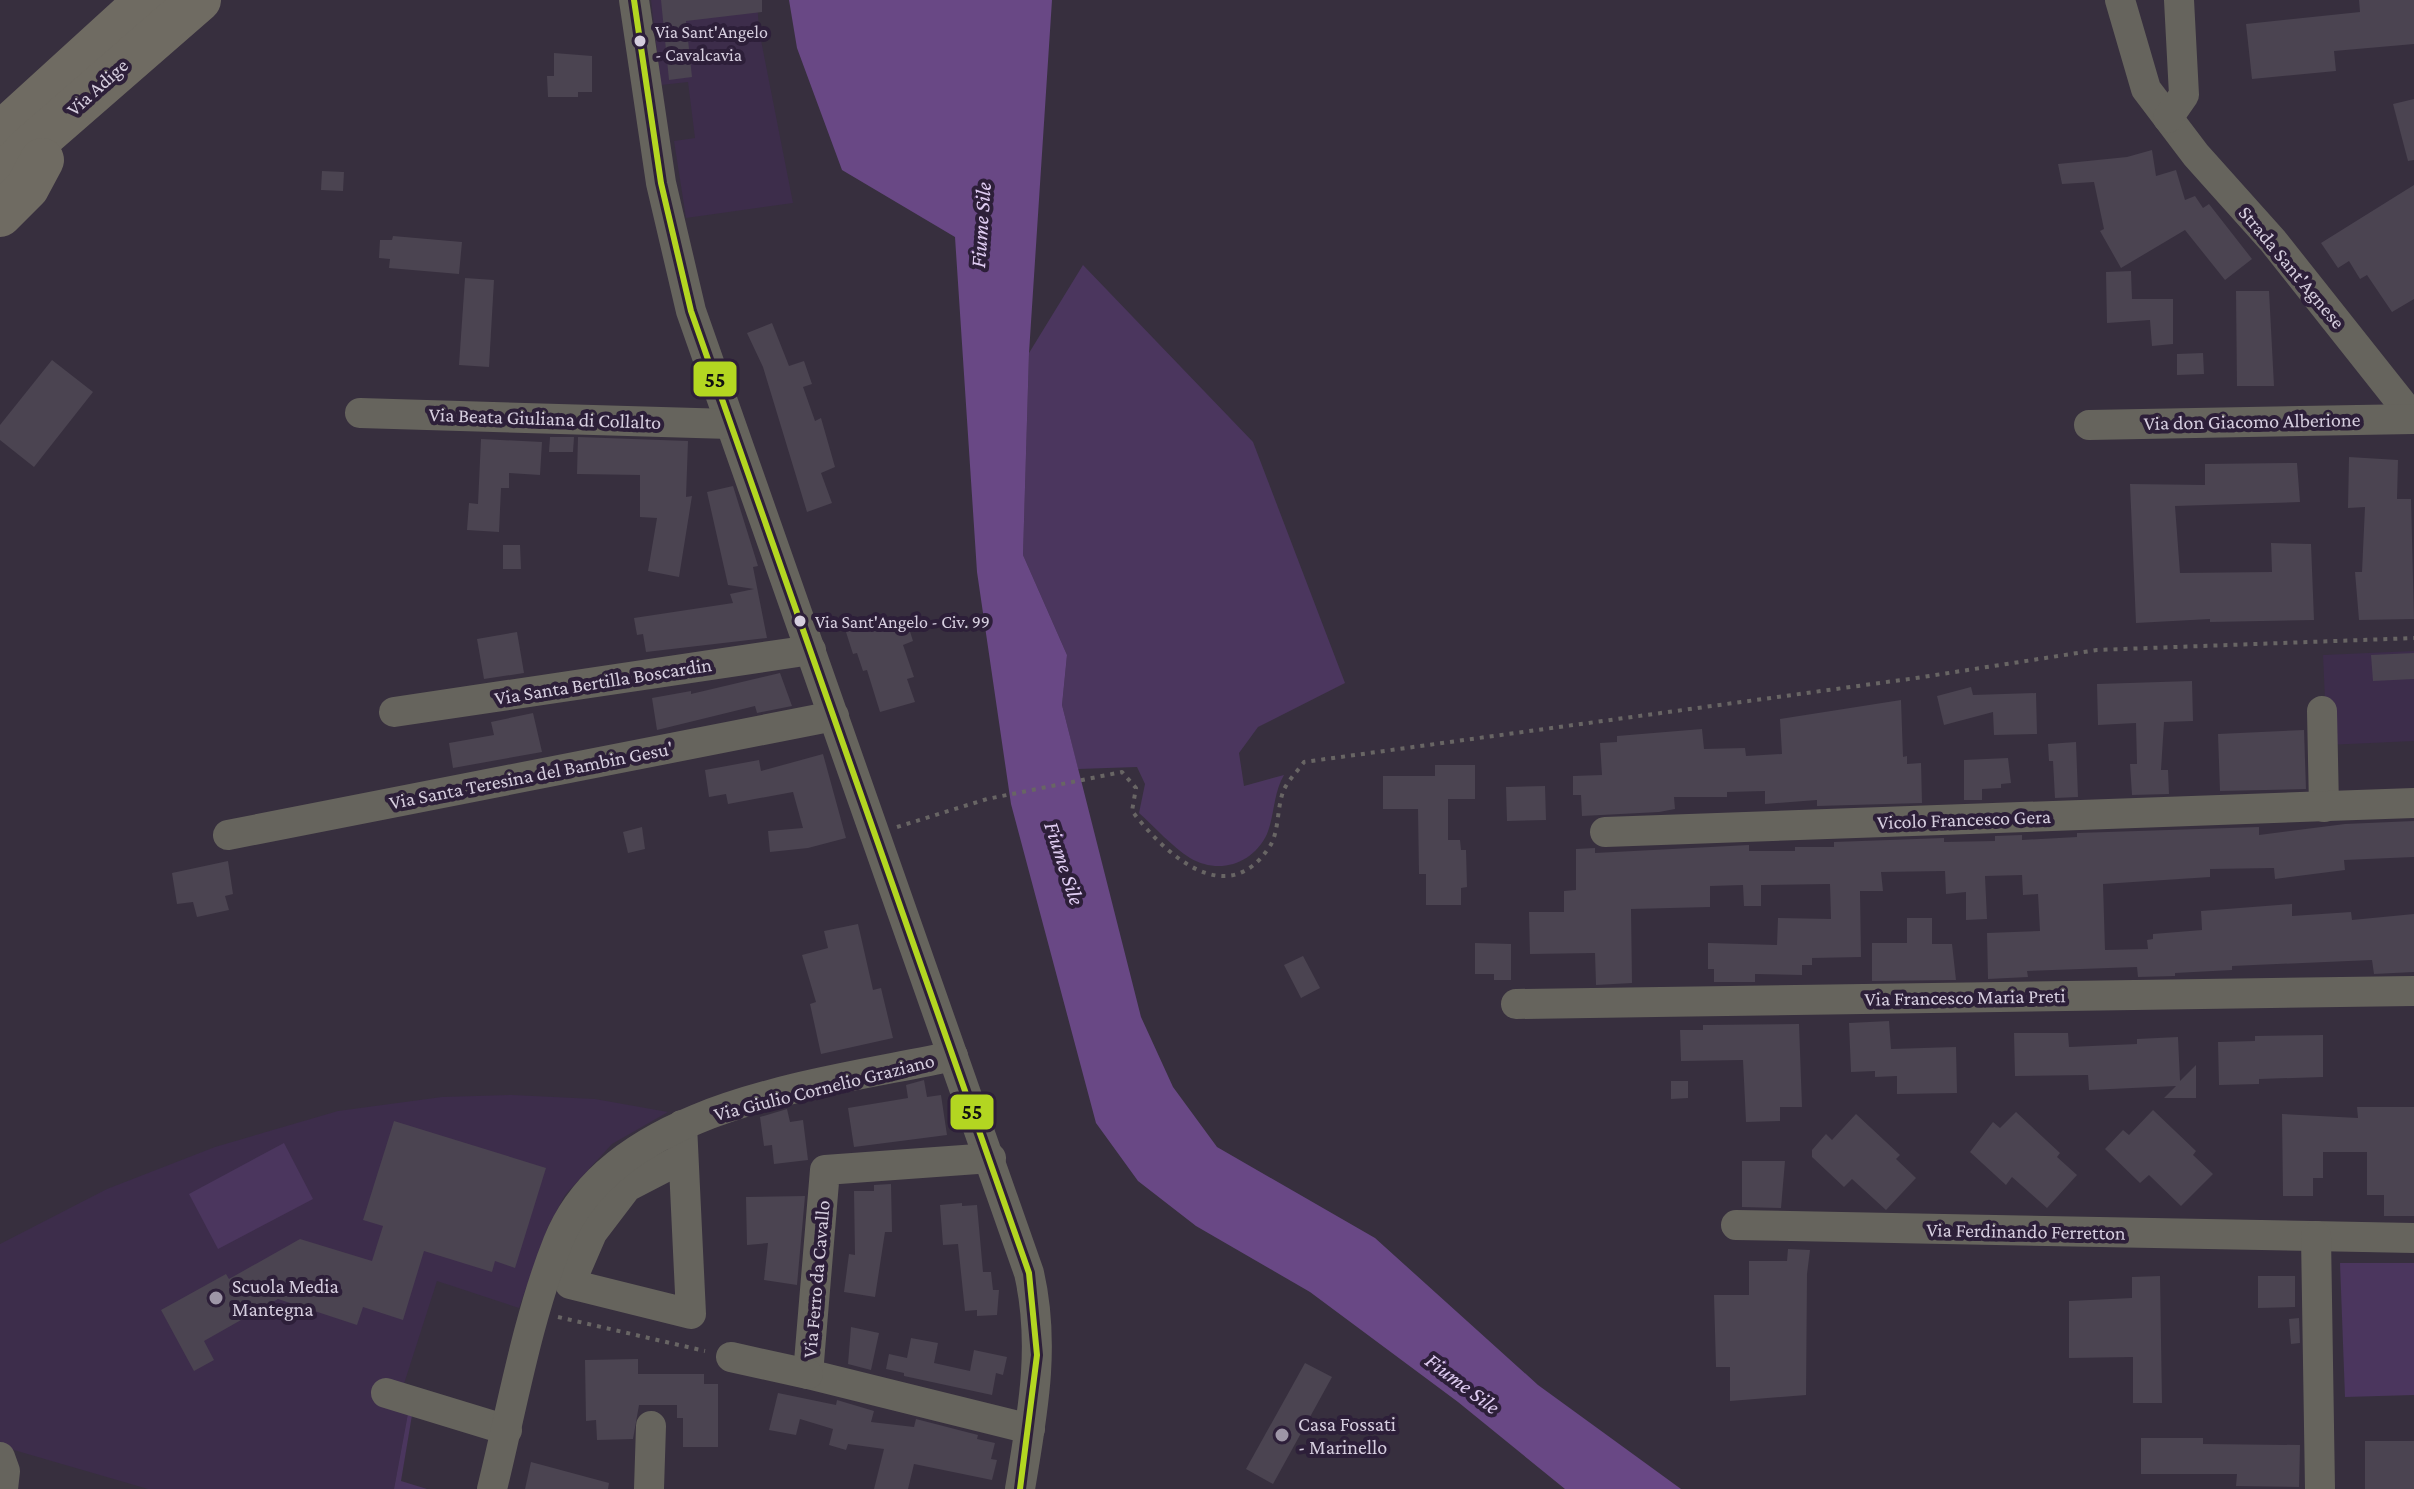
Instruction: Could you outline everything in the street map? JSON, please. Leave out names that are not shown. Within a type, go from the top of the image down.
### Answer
[{"type":"highway","name":"Via Adige","points":[[0,134],[147,0]]},
{"type":"highway","name":"Via Adige","points":[[0,178],[68,113],[199,0]]},
{"type":"highway","points":[[0,215],[27,188],[68,113]]},
{"type":"street","points":[[634,0],[670,227],[691,311],[991,1158],[1036,1302],[1039,1369],[1020,1489]]},
{"type":"street","name":"Strada Sant'Agnese","points":[[2120,0],[2146,89],[2196,155],[2273,241],[2414,419]]},
{"type":"street","points":[[2168,118],[2184,95],[2179,0]]},
{"type":"street","name":"Via Beata Giuliana di Collalto","points":[[360,413],[730,424]]},
{"type":"street","name":"Via don Giacomo Alberione","points":[[2089,425],[2414,419]]},
{"type":"street","name":"Via Santa Bertilla Boscardin","points":[[394,712],[811,650]]},
{"type":"street","points":[[2322,711],[2324,807]]},
{"type":"street","name":"Via Santa Teresina del Bambin Gesu'","points":[[228,835],[834,716]]},
{"type":"street","name":"Vicolo Francesco Gera","points":[[1605,832],[2414,803]]},
{"type":"street","name":"Via Francesco Maria Preti","points":[[1516,1004],[2414,991]]},
{"type":"street","name":"Via Giulio Cornelio Graziano","points":[[493,1482],[536,1311],[559,1240],[595,1182],[660,1134],[733,1105],[953,1056]]},
{"type":"street","points":[[682,1125],[691,1314],[570,1284],[592,1233],[627,1187],[683,1158]]},
{"type":"street","name":"Via Ferro da Cavallo","points":[[991,1158],[825,1170],[808,1374],[1030,1429]]},
{"type":"street","name":"Via Ferdinando Ferretton","points":[[1736,1225],[2414,1238]]},
{"type":"street","points":[[2316,1236],[2320,1489]]},
{"type":"street","points":[[731,1357],[808,1374]]},
{"type":"street","points":[[386,1393],[507,1430]]},
{"type":"street","points":[[649,1489],[651,1426]]},
{"type":"street","points":[[0,1457],[5,1471],[3,1489]]},
{"type":"path","points":[[876,834],[987,799],[1122,772],[1136,788],[1132,811],[1152,837],[1198,873],[1233,876],[1248,868],[1271,845],[1284,789],[1304,762],[1916,678],[2097,650],[2414,638]]},
{"type":"path","points":[[536,1311],[731,1357]]},
{"type":"shaded area","points":[[651,0],[757,0],[759,30],[793,203],[686,218],[674,141],[695,138],[688,82],[661,85]]},
{"type":"shaded area","points":[[1083,265],[1253,442],[1345,683],[1258,727],[1239,753],[1244,786],[1284,775],[1267,834],[1253,853],[1234,864],[1212,866],[1190,858],[1139,813],[1145,784],[1137,767],[1078,769],[1062,705],[1067,655],[1023,555],[1029,353]]},
{"type":"shaded area","points":[[2414,651],[2414,741],[2327,745],[2323,655]]},
{"type":"shaded area","name":"Scuola Media Mantegna","points":[[512,1095],[595,1099],[668,1112],[612,1144],[565,1195],[548,1227],[519,1308],[437,1281],[403,1387],[409,1408],[394,1489],[148,1489],[0,1446],[0,1244],[107,1189],[215,1147],[338,1111],[442,1097]]},
{"type":"shaded area","points":[[284,1143],[313,1199],[218,1249],[189,1194]]},
{"type":"shaded area","points":[[2340,1263],[2414,1263],[2414,1395],[2345,1397]]},
{"type":"shaded area","points":[[409,1408],[412,1415],[401,1481],[427,1489],[394,1489]]},
{"type":"water","name":"Fiume Sile","points":[[789,0],[1052,0],[1029,353],[1023,555],[1067,655],[1062,705],[1141,1017],[1173,1087],[1217,1147],[1375,1238],[1538,1385],[1681,1489],[1565,1489],[1458,1402],[1310,1292],[1196,1226],[1138,1181],[1096,1123],[1011,804],[977,572],[955,237],[842,170],[797,48]]},
{"type":"building","points":[[661,0],[762,0],[762,12],[686,21],[692,77],[669,80]]},
{"type":"building","points":[[2359,0],[2414,0],[2414,44],[2334,51],[2336,71],[2252,79],[2246,24],[2360,12]]},
{"type":"building","points":[[554,53],[592,56],[592,92],[578,92],[578,97],[548,97],[547,76],[554,76]]},
{"type":"building","points":[[2414,99],[2414,160],[2408,161],[2393,104]]},
{"type":"building","points":[[2152,150],[2156,176],[2176,170],[2185,200],[2195,196],[2203,208],[2209,204],[2252,259],[2225,280],[2185,230],[2121,268],[2100,231],[2104,229],[2094,182],[2062,184],[2058,164],[2127,157]]},
{"type":"building","points":[[322,171],[344,172],[343,191],[321,190]]},
{"type":"building","points":[[2414,185],[2414,299],[2392,312],[2367,275],[2360,279],[2349,261],[2338,268],[2321,243]]},
{"type":"building","points":[[393,236],[462,242],[459,274],[389,268],[390,259],[379,258],[380,240],[392,240]]},
{"type":"building","points":[[2131,271],[2132,299],[2173,299],[2173,344],[2152,346],[2150,320],[2107,323],[2106,272]]},
{"type":"building","points":[[465,278],[494,280],[489,367],[459,365]]},
{"type":"building","points":[[2236,291],[2269,291],[2274,386],[2237,386]]},
{"type":"building","points":[[772,323],[789,366],[804,361],[812,384],[803,387],[815,421],[821,418],[835,467],[821,473],[832,503],[807,512],[763,367],[747,333]]},
{"type":"building","points":[[2203,353],[2204,374],[2177,375],[2177,354]]},
{"type":"building","points":[[52,360],[93,392],[34,467],[0,440],[0,425]]},
{"type":"building","points":[[550,437],[574,437],[573,452],[549,452]]},
{"type":"building","points":[[578,437],[688,441],[686,497],[692,496],[679,577],[648,571],[657,518],[640,517],[640,475],[577,474]]},
{"type":"building","points":[[481,439],[542,442],[540,475],[509,473],[509,488],[501,488],[499,532],[467,530],[469,503],[478,504]]},
{"type":"building","points":[[2349,457],[2398,460],[2397,499],[2411,499],[2414,619],[2359,620],[2355,572],[2362,572],[2365,507],[2348,508]]},
{"type":"building","points":[[2297,463],[2300,502],[2175,506],[2180,573],[2272,572],[2271,543],[2311,544],[2314,620],[2210,622],[2210,619],[2136,623],[2130,484],[2205,485],[2205,464]]},
{"type":"building","points":[[733,486],[758,566],[753,567],[767,638],[646,652],[643,634],[637,635],[634,618],[733,603],[730,594],[754,589],[728,585],[707,492]]},
{"type":"building","points":[[503,545],[520,545],[521,569],[503,569]]},
{"type":"building","points":[[894,616],[896,622],[906,619],[913,641],[903,645],[914,677],[907,679],[915,702],[880,712],[867,670],[863,671],[857,653],[853,654],[846,632]]},
{"type":"building","points":[[517,632],[524,673],[484,679],[477,639]]},
{"type":"building","points":[[2414,653],[2414,679],[2373,681],[2371,655]]},
{"type":"building","points":[[780,673],[792,706],[757,713],[755,706],[657,730],[652,698],[691,691],[691,694]]},
{"type":"building","points":[[2192,681],[2193,721],[2164,722],[2161,770],[2168,770],[2169,794],[2132,795],[2130,764],[2137,764],[2136,723],[2098,725],[2097,684]]},
{"type":"building","points":[[1971,687],[1973,695],[2036,693],[2037,734],[1994,735],[1993,712],[1944,725],[1937,696]]},
{"type":"building","points":[[1901,700],[1903,757],[1907,756],[1907,764],[1921,763],[1922,803],[1817,806],[1817,800],[1765,804],[1765,791],[1727,792],[1727,797],[1674,797],[1675,809],[1659,812],[1582,816],[1581,795],[1573,795],[1573,776],[1602,775],[1600,743],[1617,742],[1617,736],[1702,729],[1704,749],[1745,748],[1746,756],[1782,754],[1780,719]]},
{"type":"building","points":[[533,713],[542,752],[453,768],[449,743],[494,735],[491,722]]},
{"type":"building","points":[[2304,730],[2306,789],[2220,791],[2218,734]]},
{"type":"building","points":[[2076,742],[2078,797],[2055,798],[2053,761],[2049,761],[2048,744]]},
{"type":"building","points":[[823,754],[846,838],[808,848],[770,852],[768,831],[803,828],[793,792],[728,804],[726,794],[709,797],[705,770],[759,760],[761,771]]},
{"type":"building","points":[[2008,758],[2011,783],[2001,784],[2001,788],[1982,789],[1982,800],[1964,800],[1964,760]]},
{"type":"building","points":[[1435,765],[1475,765],[1475,799],[1448,799],[1448,840],[1460,840],[1461,850],[1466,850],[1467,887],[1461,888],[1461,905],[1426,905],[1426,874],[1419,874],[1418,809],[1383,809],[1383,776],[1435,776]]},
{"type":"building","points":[[1545,786],[1546,820],[1507,821],[1506,787]]},
{"type":"building","points":[[2414,821],[2414,857],[2344,860],[2345,870],[2275,879],[2274,868],[2210,869],[2210,877],[2103,884],[2105,950],[2148,949],[2147,940],[2153,939],[2153,934],[2202,930],[2201,911],[2292,904],[2292,916],[2351,912],[2352,920],[2414,914],[2414,972],[2374,974],[2372,960],[2232,966],[2232,970],[2175,973],[2175,976],[2138,977],[2137,967],[2027,971],[2028,977],[1988,979],[1987,933],[2040,931],[2038,894],[2023,895],[2022,875],[1985,876],[1987,919],[1966,920],[1966,892],[1946,894],[1945,871],[1881,872],[1883,891],[1860,891],[1861,957],[1812,958],[1812,965],[1802,965],[1802,975],[1755,974],[1755,982],[1714,982],[1714,969],[1708,969],[1708,943],[1777,945],[1778,918],[1831,919],[1830,884],[1761,885],[1761,906],[1744,906],[1743,885],[1710,886],[1710,907],[1631,909],[1632,983],[1596,985],[1595,953],[1530,954],[1529,912],[1564,912],[1564,891],[1576,890],[1576,849],[1595,848],[1595,853],[1749,845],[1749,851],[1795,851],[1795,847],[1834,847],[1834,842],[1944,838],[1944,842],[1995,841],[1995,836],[2022,835],[2022,840],[2077,837],[2077,833],[2259,827],[2259,835],[2345,824]]},
{"type":"building","points":[[642,827],[645,849],[628,853],[623,832]]},
{"type":"building","points":[[228,861],[233,894],[225,896],[229,910],[197,917],[193,902],[177,904],[172,873]]},
{"type":"building","points":[[1907,918],[1932,918],[1932,944],[1952,944],[1956,980],[1872,981],[1872,943],[1907,943]]},
{"type":"building","points":[[858,924],[873,990],[881,988],[893,1038],[821,1054],[810,1004],[816,1002],[802,955],[828,948],[824,931]]},
{"type":"building","points":[[1475,943],[1511,944],[1511,980],[1494,980],[1494,974],[1475,974]]},
{"type":"building","points":[[1303,956],[1320,988],[1301,998],[1284,965]]},
{"type":"building","points":[[1889,1021],[1891,1049],[1956,1047],[1957,1093],[1897,1094],[1897,1076],[1875,1077],[1875,1071],[1851,1072],[1849,1023]]},
{"type":"building","points":[[1799,1024],[1802,1107],[1780,1107],[1780,1121],[1746,1122],[1743,1060],[1681,1061],[1680,1030],[1703,1030],[1703,1025]]},
{"type":"building","points":[[2014,1033],[2068,1033],[2069,1047],[2137,1044],[2137,1039],[2178,1037],[2180,1081],[2196,1065],[2196,1098],[2164,1098],[2176,1086],[2089,1090],[2088,1075],[2015,1076]]},
{"type":"building","points":[[2323,1035],[2323,1077],[2259,1079],[2259,1084],[2219,1085],[2218,1042],[2255,1041],[2255,1036]]},
{"type":"building","points":[[924,1080],[927,1097],[941,1095],[947,1135],[854,1147],[848,1108],[908,1098],[906,1085]]},
{"type":"building","points":[[1671,1081],[1688,1081],[1688,1098],[1671,1099]]},
{"type":"building","points":[[2357,1107],[2414,1107],[2414,1216],[2384,1216],[2384,1195],[2367,1195],[2367,1152],[2323,1152],[2323,1178],[2313,1178],[2313,1196],[2283,1196],[2282,1114],[2358,1118]]},
{"type":"building","points":[[787,1109],[790,1122],[803,1120],[808,1160],[774,1164],[772,1145],[764,1146],[760,1117]]},
{"type":"building","points":[[2153,1110],[2196,1151],[2193,1155],[2213,1174],[2181,1206],[2149,1175],[2140,1183],[2105,1149],[2123,1130],[2129,1135]]},
{"type":"building","points":[[2016,1112],[2060,1153],[2057,1157],[2077,1175],[2047,1208],[2012,1177],[2006,1185],[1970,1152],[1993,1122],[2000,1128]]},
{"type":"building","points":[[1856,1114],[1900,1155],[1896,1159],[1916,1178],[1886,1210],[1852,1179],[1844,1187],[1812,1157],[1812,1150],[1826,1134],[1832,1140]]},
{"type":"building","points":[[394,1121],[546,1168],[515,1268],[495,1261],[492,1272],[424,1251],[403,1320],[363,1307],[357,1325],[278,1299],[204,1341],[214,1360],[194,1371],[161,1310],[226,1274],[229,1279],[300,1239],[372,1261],[383,1226],[363,1220]]},
{"type":"building","points":[[1742,1161],[1785,1161],[1781,1208],[1742,1207]]},
{"type":"building","points":[[891,1184],[892,1232],[885,1232],[875,1297],[844,1292],[849,1254],[855,1255],[854,1191],[874,1191],[874,1185]]},
{"type":"building","points":[[805,1196],[797,1285],[764,1280],[768,1243],[747,1245],[746,1197]]},
{"type":"building","points":[[962,1203],[962,1206],[977,1205],[983,1272],[991,1272],[993,1290],[999,1290],[997,1315],[977,1316],[977,1310],[965,1311],[958,1244],[943,1245],[940,1205]]},
{"type":"building","points":[[1788,1249],[1810,1250],[1806,1395],[1730,1401],[1730,1367],[1716,1367],[1714,1295],[1749,1295],[1749,1261],[1787,1261]]},
{"type":"building","points":[[2160,1276],[2162,1403],[2133,1403],[2133,1357],[2069,1358],[2069,1301],[2132,1298],[2132,1277]]},
{"type":"building","points":[[2258,1276],[2295,1276],[2295,1307],[2258,1308]]},
{"type":"building","points":[[2299,1318],[2300,1343],[2291,1344],[2289,1319]]},
{"type":"building","points":[[851,1327],[879,1333],[871,1370],[848,1364]]},
{"type":"building","points":[[911,1338],[938,1343],[934,1363],[970,1371],[974,1350],[1007,1357],[1003,1375],[996,1373],[992,1395],[904,1376],[904,1373],[886,1369],[889,1354],[907,1358]]},
{"type":"building","points":[[638,1359],[638,1374],[704,1374],[704,1384],[718,1384],[718,1447],[683,1447],[683,1418],[677,1418],[677,1405],[639,1405],[633,1439],[597,1440],[596,1420],[586,1421],[585,1360]]},
{"type":"building","points":[[1305,1363],[1332,1377],[1273,1484],[1246,1469]]},
{"type":"building","points":[[778,1393],[836,1405],[837,1400],[874,1411],[871,1422],[914,1427],[916,1419],[978,1435],[977,1439],[995,1443],[991,1459],[997,1460],[992,1480],[914,1464],[908,1489],[874,1489],[884,1449],[848,1444],[846,1450],[829,1445],[833,1429],[800,1419],[796,1435],[769,1430]]},
{"type":"building","points":[[2141,1438],[2203,1438],[2203,1444],[2300,1445],[2299,1487],[2236,1486],[2237,1474],[2141,1474]]},
{"type":"building","points":[[2365,1441],[2414,1441],[2414,1489],[2365,1489]]},
{"type":"building","points":[[531,1462],[609,1483],[608,1489],[525,1489]]},
{"type":"transit line","name":"55","points":[[634,0],[661,183],[691,311],[1029,1273],[1037,1355],[1020,1489]]},
{"type":"place","name":"Via Sant'Angelo - Cavalcavia","points":[[640,41]]},
{"type":"place","name":"Via Sant'Angelo - Civ. 99","points":[[800,621]]},
{"type":"place","name":"Scuola Media Mantegna","points":[[216,1298]]},
{"type":"place","name":"Casa Fossati - Marinello","points":[[1282,1435]]}]
